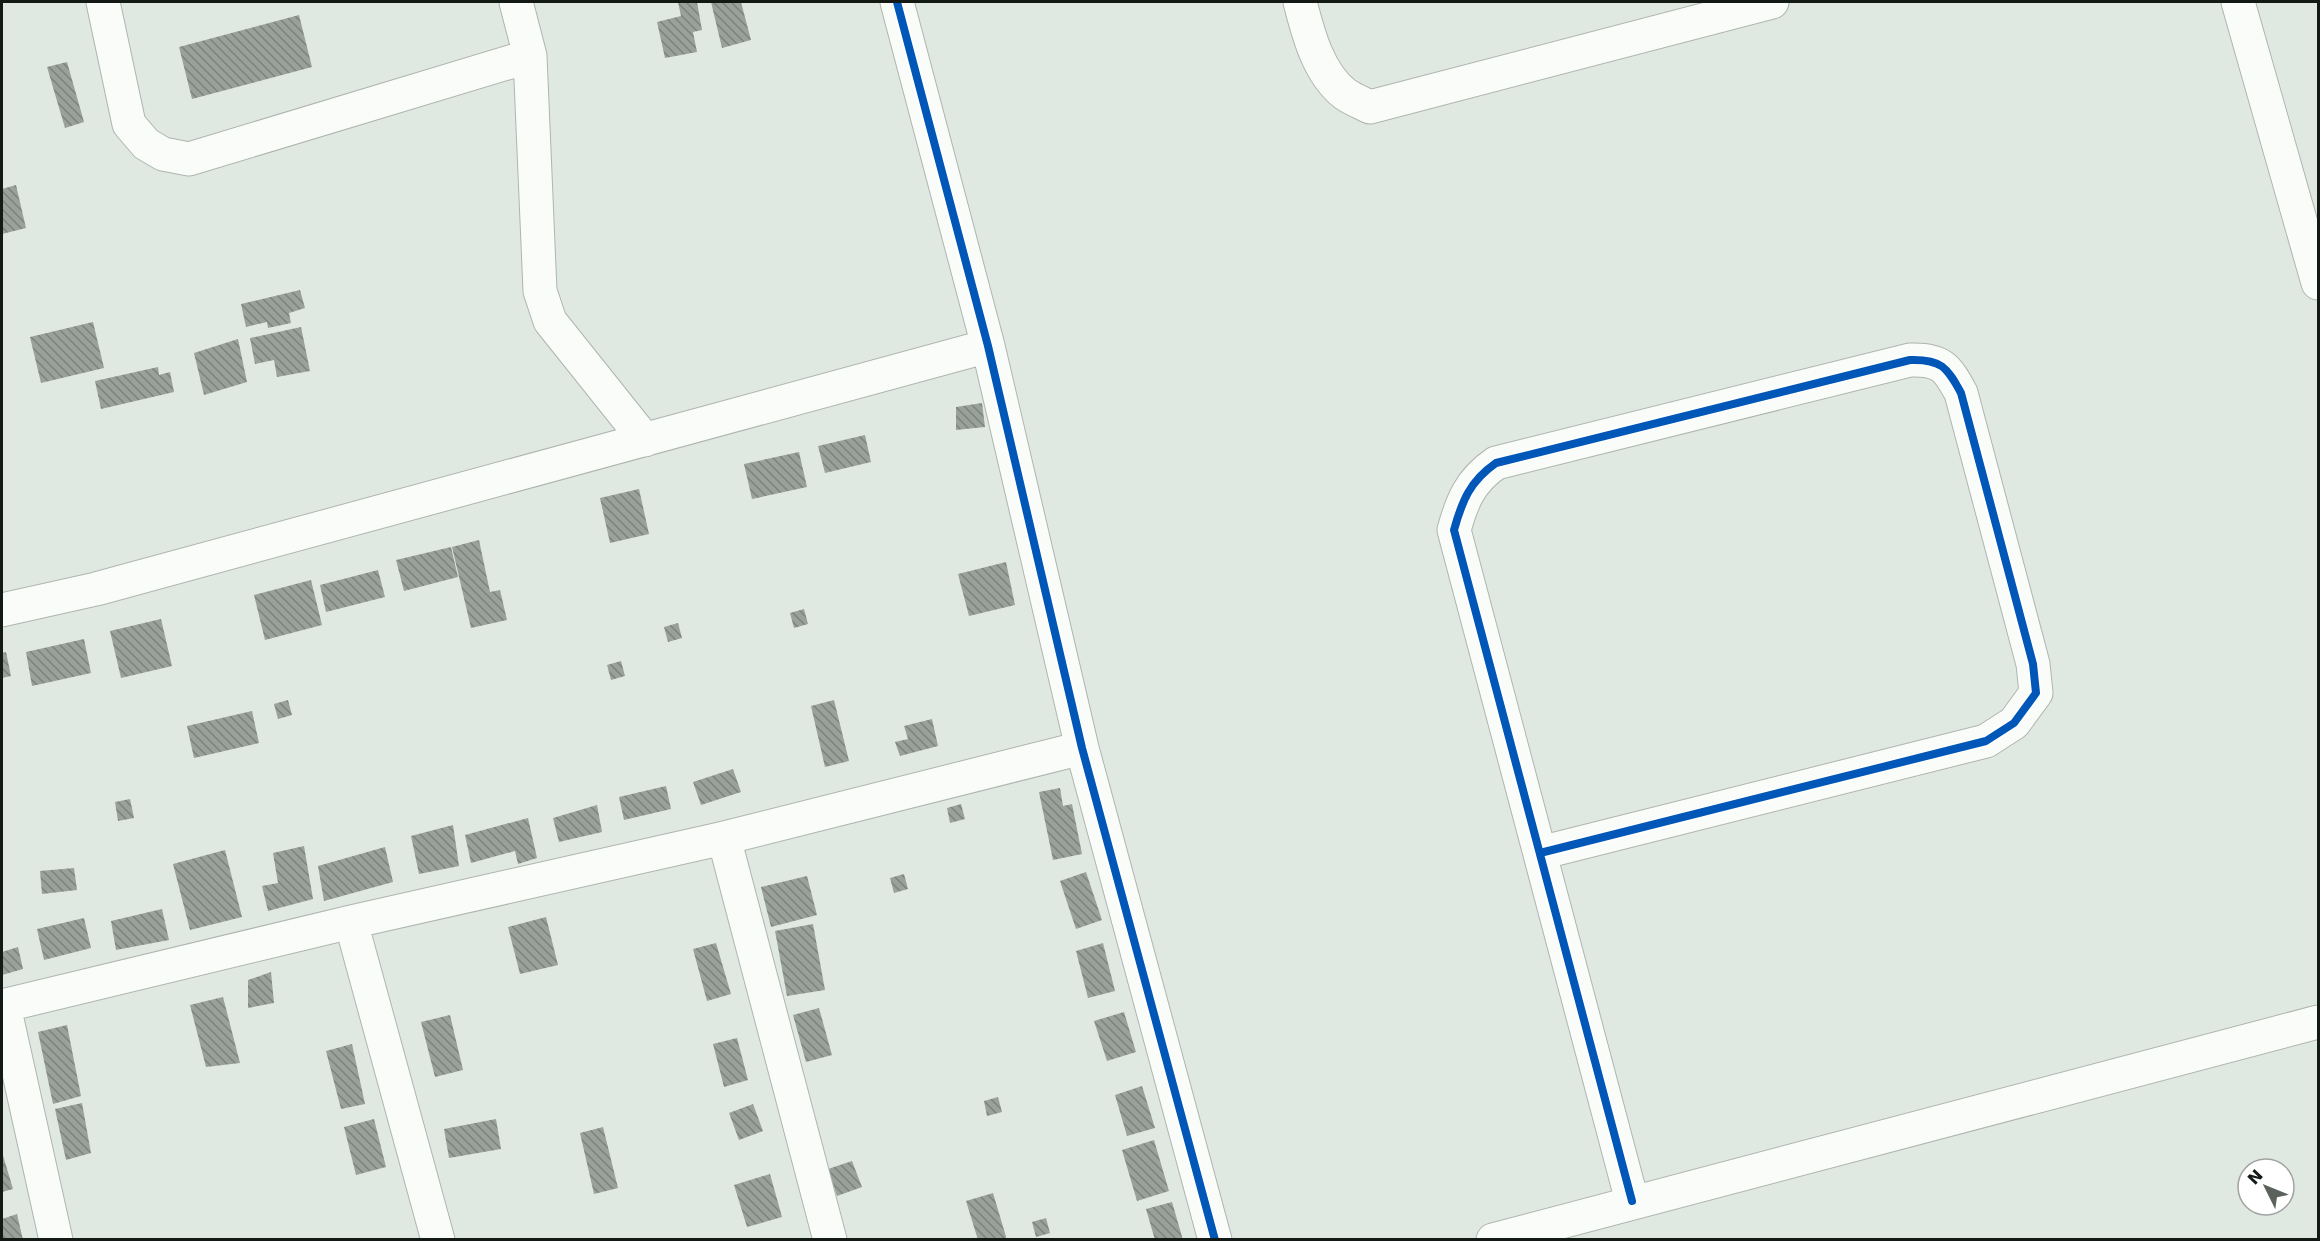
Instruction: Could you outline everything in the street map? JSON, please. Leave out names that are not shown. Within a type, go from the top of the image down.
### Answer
[{"type":"street","points":[[104,2],[129,123],[146,144],[163,154],[189,159],[530,56]]},
{"type":"street","points":[[516,2],[530,56],[540,291],[550,321],[645,440]]},
{"type":"street","points":[[897,2],[988,346],[1082,748],[1215,1239]]},
{"type":"street","points":[[1300,2],[1307,30],[1324,69],[1344,93],[1370,107],[1772,2]]},
{"type":"street","points":[[2238,2],[2319,283]]},
{"type":"street","points":[[2,610],[96,589],[988,346]]},
{"type":"street","points":[[1540,853],[1986,741],[2014,723],[2036,693],[2034,664],[1961,393],[1950,372],[1931,359],[1910,360],[1496,463],[1480,474],[1464,495],[1454,530],[1632,1202]]},
{"type":"street","points":[[56,1239],[3,1006],[351,922],[724,838],[1082,748]]},
{"type":"street","points":[[724,838],[830,1239]]},
{"type":"street","points":[[351,922],[438,1239]]},
{"type":"street","points":[[1493,1239],[2319,1022]]},
{"type":"building","points":[[678,2],[697,2],[702,30],[693,32],[697,52],[665,58],[657,22],[681,16]]},
{"type":"building","points":[[711,2],[741,2],[751,40],[722,48]]},
{"type":"building","points":[[299,15],[312,67],[192,99],[179,47]]},
{"type":"building","points":[[67,62],[84,122],[65,128],[47,67]]},
{"type":"building","points":[[16,185],[26,228],[2,234],[2,189]]},
{"type":"building","points":[[300,290],[305,308],[289,313],[291,323],[268,328],[267,322],[246,327],[241,304]]},
{"type":"building","points":[[93,322],[104,368],[41,383],[30,337]]},
{"type":"building","points":[[301,327],[310,371],[277,377],[274,360],[255,364],[250,338]]},
{"type":"building","points":[[238,339],[247,382],[204,395],[194,353]]},
{"type":"building","points":[[158,367],[159,375],[170,372],[174,392],[101,409],[95,381]]},
{"type":"building","points":[[982,403],[985,427],[956,430],[956,407]]},
{"type":"building","points":[[865,435],[871,462],[825,473],[818,446]]},
{"type":"building","points":[[799,452],[807,487],[752,499],[744,464]]},
{"type":"building","points":[[639,489],[649,534],[610,543],[600,498]]},
{"type":"building","points":[[479,540],[490,592],[500,590],[507,620],[471,628],[452,547]]},
{"type":"building","points":[[451,547],[458,577],[404,591],[396,560]]},
{"type":"building","points":[[1006,562],[1015,605],[969,616],[958,574]]},
{"type":"building","points":[[378,570],[385,597],[326,612],[320,585]]},
{"type":"building","points":[[311,580],[322,625],[265,640],[254,595]]},
{"type":"building","points":[[804,609],[808,624],[794,628],[790,613]]},
{"type":"building","points":[[161,619],[172,666],[121,678],[110,631]]},
{"type":"building","points":[[678,623],[682,638],[668,642],[664,627]]},
{"type":"building","points":[[84,639],[91,673],[32,686],[26,652]]},
{"type":"building","points":[[6,652],[11,676],[2,678],[2,653]]},
{"type":"building","points":[[621,661],[625,676],[611,680],[607,665]]},
{"type":"building","points":[[288,700],[292,715],[278,719],[274,704]]},
{"type":"building","points":[[834,700],[849,761],[825,767],[811,706]]},
{"type":"building","points":[[252,711],[259,743],[194,758],[187,726]]},
{"type":"building","points":[[932,719],[938,746],[900,756],[895,742],[908,739],[904,726]]},
{"type":"building","points":[[733,769],[741,792],[701,805],[693,782]]},
{"type":"building","points":[[666,786],[671,809],[624,820],[619,797]]},
{"type":"building","points":[[1060,788],[1063,806],[1072,804],[1082,854],[1053,860],[1039,792]]},
{"type":"building","points":[[130,799],[134,818],[118,821],[115,802]]},
{"type":"building","points":[[961,804],[965,819],[950,823],[947,808]]},
{"type":"building","points":[[597,805],[602,832],[559,842],[553,818]]},
{"type":"building","points":[[528,818],[537,858],[518,864],[515,851],[471,863],[465,835]]},
{"type":"building","points":[[453,825],[459,866],[419,874],[411,836]]},
{"type":"building","points":[[304,846],[313,899],[268,911],[262,886],[278,883],[273,853]]},
{"type":"building","points":[[385,847],[393,882],[324,901],[318,866]]},
{"type":"building","points":[[225,850],[242,917],[190,930],[173,864]]},
{"type":"building","points":[[74,868],[77,890],[42,894],[40,871]]},
{"type":"building","points":[[1086,872],[1102,920],[1076,929],[1060,881]]},
{"type":"building","points":[[904,874],[908,889],[894,893],[890,878]]},
{"type":"building","points":[[807,876],[817,915],[771,927],[761,887]]},
{"type":"building","points":[[162,909],[169,940],[116,950],[111,921]]},
{"type":"building","points":[[546,917],[558,965],[520,974],[508,927]]},
{"type":"building","points":[[84,918],[91,948],[44,960],[37,929]]},
{"type":"building","points":[[813,924],[825,990],[787,996],[775,931]]},
{"type":"building","points":[[716,943],[731,994],[707,1001],[693,949]]},
{"type":"building","points":[[1103,943],[1115,991],[1088,998],[1076,951]]},
{"type":"building","points":[[18,947],[23,969],[2,975],[2,952]]},
{"type":"building","points":[[271,972],[274,1003],[248,1008],[248,980]]},
{"type":"building","points":[[223,997],[240,1063],[206,1067],[190,1005]]},
{"type":"building","points":[[819,1008],[832,1055],[806,1062],[793,1015]]},
{"type":"building","points":[[1124,1012],[1136,1052],[1107,1061],[1094,1021]]},
{"type":"building","points":[[450,1015],[463,1070],[435,1077],[421,1022]]},
{"type":"building","points":[[67,1025],[81,1096],[53,1104],[38,1032]]},
{"type":"building","points":[[737,1038],[748,1080],[724,1087],[713,1044]]},
{"type":"building","points":[[352,1044],[365,1104],[341,1109],[326,1051]]},
{"type":"building","points":[[1142,1086],[1155,1128],[1127,1136],[1115,1095]]},
{"type":"building","points":[[998,1097],[1002,1112],[987,1116],[984,1101]]},
{"type":"building","points":[[82,1103],[91,1153],[66,1160],[55,1109]]},
{"type":"building","points":[[753,1104],[763,1131],[739,1140],[729,1113]]},
{"type":"building","points":[[374,1119],[386,1167],[356,1175],[344,1127]]},
{"type":"building","points":[[496,1119],[501,1149],[449,1158],[444,1129]]},
{"type":"building","points":[[603,1127],[618,1188],[594,1194],[580,1133]]},
{"type":"building","points":[[1154,1140],[1169,1191],[1137,1201],[1122,1150]]},
{"type":"building","points":[[2,1152],[13,1189],[2,1192]]},
{"type":"building","points":[[852,1161],[862,1187],[837,1196],[828,1169]]},
{"type":"building","points":[[770,1174],[782,1217],[747,1227],[734,1185]]},
{"type":"building","points":[[993,1193],[1007,1240],[978,1240],[966,1201]]},
{"type":"building","points":[[1172,1202],[1183,1240],[1155,1240],[1146,1209]]},
{"type":"building","points":[[17,1214],[23,1240],[2,1240],[2,1219]]},
{"type":"building","points":[[1046,1218],[1050,1233],[1036,1237],[1032,1222]]},
{"type":"cycle path","points":[[897,2],[988,346],[1082,748],[1215,1240]]},
{"type":"cycle path","points":[[1540,853],[1986,741],[2014,723],[2036,693],[2033,664],[1961,393],[1942,366],[1929,361],[1910,360],[1496,463],[1473,484],[1460,510],[1454,530],[1632,1201]]}]
